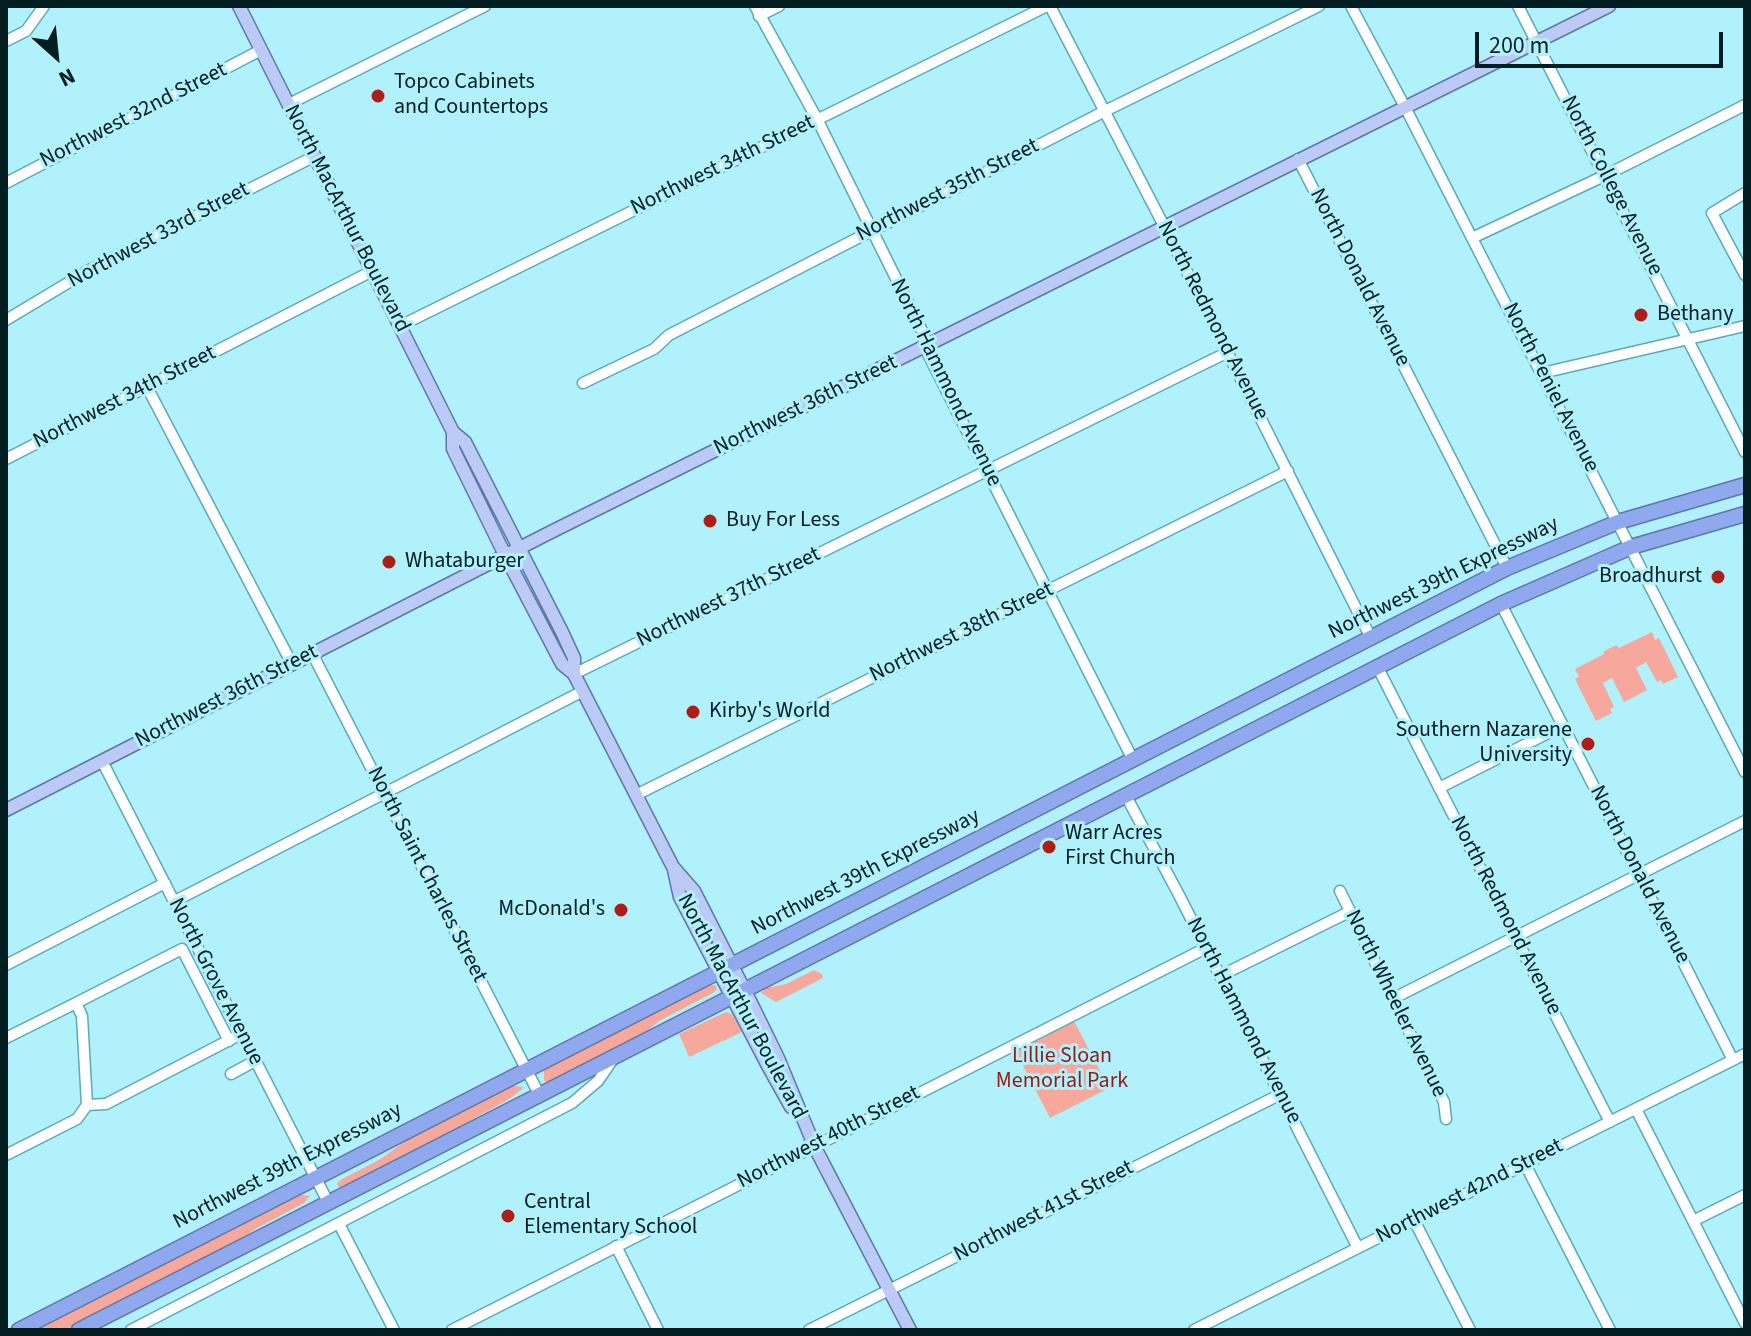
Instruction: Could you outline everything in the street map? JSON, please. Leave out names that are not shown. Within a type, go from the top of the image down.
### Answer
[{"type":"highway","name":"Northwest 39th Expressway","points":[[19,1330],[1507,568],[1618,522],[1745,485]]},
{"type":"highway","points":[[79,1330],[1501,604],[1631,547],[1745,514]]},
{"type":"highway","points":[[1371,638],[1378,668]]},
{"type":"highway","points":[[1245,704],[1257,728]]},
{"type":"highway","points":[[1133,760],[1146,786]]},
{"type":"highway","points":[[1113,771],[1126,796]]},
{"type":"main road","name":"North MacArthur Boulevard","points":[[239,6],[453,432],[465,442],[520,548],[574,658],[574,674]]},
{"type":"main road","name":"Northwest 36th Street","points":[[6,810],[505,555],[1609,6]]},
{"type":"main road","name":"North MacArthur Boulevard","points":[[453,432],[453,449],[505,555],[562,664],[574,674],[673,867],[694,891],[725,969],[910,1330]]},
{"type":"street","points":[[6,41],[26,31],[44,6]]},
{"type":"street","points":[[289,104],[485,6]]},
{"type":"street","points":[[757,11],[779,6]]},
{"type":"street","name":"North Redmond Avenue","points":[[1048,6],[1164,226],[1371,638]]},
{"type":"street","name":"Northwest 34th Street","points":[[400,326],[1048,6]]},
{"type":"street","name":"Northwest 35th Street","points":[[583,383],[654,349],[669,335],[1105,111],[1319,6]]},
{"type":"street","name":"North Peniel Avenue","points":[[1351,6],[1745,772]]},
{"type":"street","name":"North College Avenue","points":[[1518,6],[1745,452]]},
{"type":"street","name":"North Hammond Avenue","points":[[757,11],[817,119],[923,333],[925,348],[1133,760]]},
{"type":"street","name":"Northwest 32nd Street","points":[[6,183],[261,50]]},
{"type":"street","points":[[1472,238],[1745,105]]},
{"type":"street","name":"Northwest 33rd Street","points":[[6,320],[91,269],[315,156]]},
{"type":"street","name":"North Donald Avenue","points":[[1298,159],[1507,568]]},
{"type":"street","points":[[1745,193],[1712,213],[1745,275]]},
{"type":"street","name":"Northwest 34th Street","points":[[6,459],[372,271]]},
{"type":"street","points":[[1542,373],[1745,326]]},
{"type":"street","name":"Northwest 37th Street","points":[[574,674],[1228,352]]},
{"type":"street","points":[[147,387],[292,664]]},
{"type":"street","name":"Northwest 38th Street","points":[[636,795],[1288,471]]},
{"type":"street","name":"North Donald Avenue","points":[[1501,604],[1733,1060]]},
{"type":"street","name":"North Saint Charles Street","points":[[312,653],[540,1096]]},
{"type":"street","name":"North Redmond Avenue","points":[[1378,668],[1610,1122]]},
{"type":"street","points":[[175,901],[583,691]]},
{"type":"street","points":[[1439,788],[1562,726]]},
{"type":"street","name":"North Grove Avenue","points":[[102,761],[328,1202]]},
{"type":"street","name":"North Hammond Avenue","points":[[1126,796],[1358,1248]]},
{"type":"street","points":[[1394,998],[1745,821]]},
{"type":"street","points":[[6,965],[165,883]]},
{"type":"street","name":"North Wheeler Avenue","points":[[1340,891],[1444,1102],[1446,1119]]},
{"type":"street","points":[[1220,976],[1349,912]]},
{"type":"street","points":[[6,1038],[195,942]]},
{"type":"street","name":"Northwest 40th Street","points":[[452,1330],[1206,948]]},
{"type":"street","points":[[182,949],[229,1041]]},
{"type":"street","points":[[6,1155],[77,1119],[87,1105],[82,1016],[76,1003]]},
{"type":"street","points":[[87,1105],[106,1104],[241,1034]]},
{"type":"street","name":"Northwest 42nd Street","points":[[1194,1330],[1745,1054]]},
{"type":"street","points":[[131,1330],[572,1103],[598,1081],[613,1059]]},
{"type":"street","points":[[231,1074],[255,1061]]},
{"type":"street","name":"Northwest 41st Street","points":[[809,1330],[1281,1094]]},
{"type":"street","points":[[1636,1109],[1745,1323]]},
{"type":"street","points":[[1525,1164],[1610,1330]]},
{"type":"street","points":[[1693,1221],[1745,1195]]},
{"type":"street","points":[[1414,1220],[1470,1330]]},
{"type":"street","points":[[339,1224],[394,1330]]},
{"type":"street","points":[[616,1246],[658,1330]]},
{"type":"green space","points":[[1652,632],[1655,640],[1659,638],[1678,677],[1663,684],[1661,680],[1657,682],[1646,662],[1636,668],[1647,690],[1624,702],[1612,678],[1603,683],[1614,707],[1610,709],[1612,713],[1596,721],[1575,679],[1579,677],[1575,669],[1616,645],[1619,648]]},
{"type":"green space","points":[[814,970],[823,978],[776,1002],[761,993],[766,988],[786,984]]},
{"type":"green space","points":[[710,985],[716,985],[713,993],[659,1021],[641,1036],[551,1082],[544,1081],[544,1070]]},
{"type":"green space","points":[[726,1012],[732,1014],[742,1032],[689,1057],[679,1034]]},
{"type":"green space","name":"Lillie Sloan Memorial Park","points":[[1074,1021],[1109,1088],[1050,1118],[1016,1052]]},
{"type":"green space","points":[[512,1086],[524,1087],[456,1130],[339,1188],[337,1183],[342,1179],[379,1160],[410,1138]]},
{"type":"green space","points":[[301,1195],[310,1196],[304,1203],[241,1240],[66,1330],[37,1330]]},
{"type":"place","name":"Topco Cabinets and Countertops","points":[[378,96]]},
{"type":"place","name":"Bethany","points":[[1641,315]]},
{"type":"place","name":"Buy For Less","points":[[710,521]]},
{"type":"place","name":"Whataburger","points":[[389,562]]},
{"type":"place","name":"Broadhurst","points":[[1718,577]]},
{"type":"place","name":"Kirby's World","points":[[693,712]]},
{"type":"place","name":"Southern Nazarene University","points":[[1588,744]]},
{"type":"place","name":"Warr Acres First Church","points":[[1049,847]]},
{"type":"place","name":"McDonald's","points":[[621,910]]},
{"type":"place","name":"Central Elementary School","points":[[508,1216]]}]
